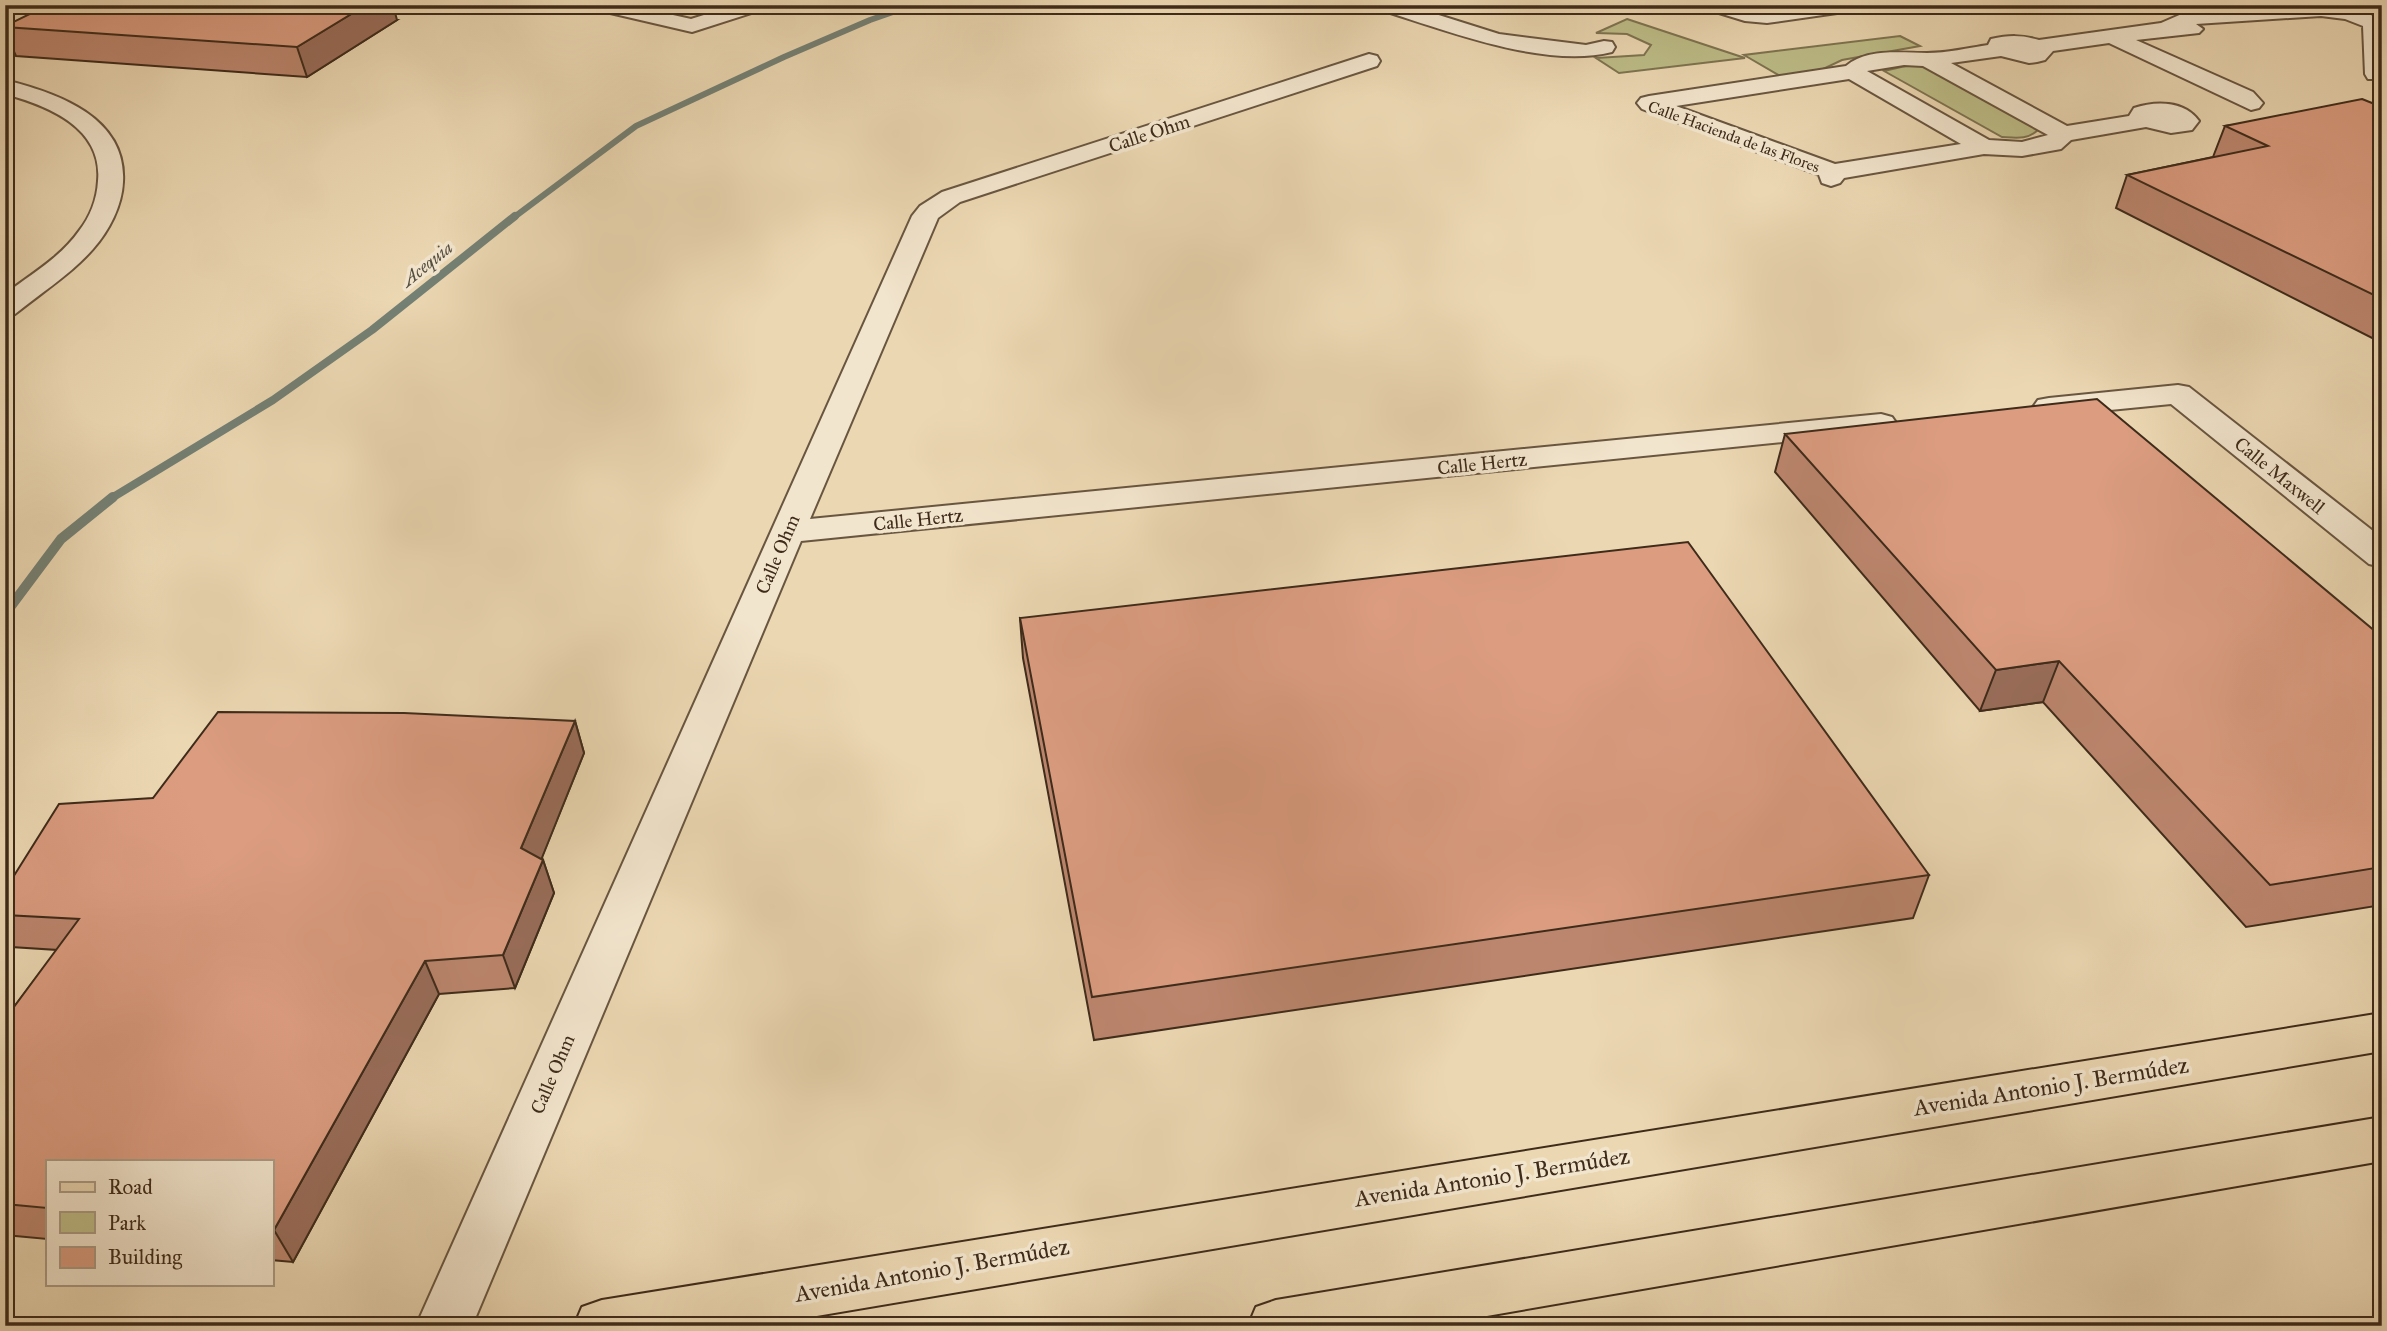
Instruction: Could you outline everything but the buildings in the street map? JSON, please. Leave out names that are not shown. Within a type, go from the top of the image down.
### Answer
[{"type":"main road","name":"Avenida Antonio J. Bermúdez","points":[[602,1326],[2382,1032]]},
{"type":"main road","points":[[1276,1326],[2382,1139]]},
{"type":"street","points":[[456,6],[462,5]]},
{"type":"street","points":[[600,5],[692,26],[757,5]]},
{"type":"street","points":[[1385,5],[1432,13],[1504,31],[1588,40],[1604,47],[1586,51],[1512,42],[1432,13]]},
{"type":"street","points":[[1713,5],[1745,15],[1767,17],[1850,5]]},
{"type":"street","points":[[2113,37],[2245,97],[2251,103],[2181,116],[2188,121],[2178,126],[2146,120],[2064,134],[2052,144],[2022,149],[1984,147],[1853,72],[1863,64],[1903,58],[1928,60],[2001,50],[2029,56],[2041,53],[2037,47],[2166,29],[2186,30],[2242,22],[2255,16],[2321,10],[2379,19],[2376,74]]},
{"type":"street","points":[[1928,60],[2064,134]]},
{"type":"street","name":"Calle Ohm","points":[[444,1326],[921,222],[929,212],[951,197],[1370,61]]},
{"type":"street","name":"Calle Hacienda de las Flores","points":[[1853,72],[1639,102],[1832,175],[1984,147]]},
{"type":"street","points":[[5,88],[40,96],[88,123],[102,140],[113,162],[104,212],[83,243],[5,308]]},
{"type":"street","name":"Calle Maxwell","points":[[2014,411],[2178,394],[2382,556]]},
{"type":"street","name":"Calle Hertz","points":[[786,532],[1917,420]]},
{"type":"green space","points":[[1627,19],[1745,58],[1619,73],[1596,58],[1644,55],[1651,45],[1627,34],[1596,33]]},
{"type":"green space","points":[[1900,36],[1920,46],[1842,60],[1821,70],[1780,76],[1744,55]]},
{"type":"green space","points":[[1914,64],[1930,69],[2039,129],[2026,137],[2002,137],[1884,71]]},
{"type":"waterway","name":"Acequia","points":[[513,218],[636,126],[784,57],[870,20],[913,5]]},
{"type":"waterway","name":"Acequia","points":[[112,498],[273,400],[372,330],[515,216]]},
{"type":"waterway","name":"Acequia","points":[[5,614],[61,539],[112,498]]}]
